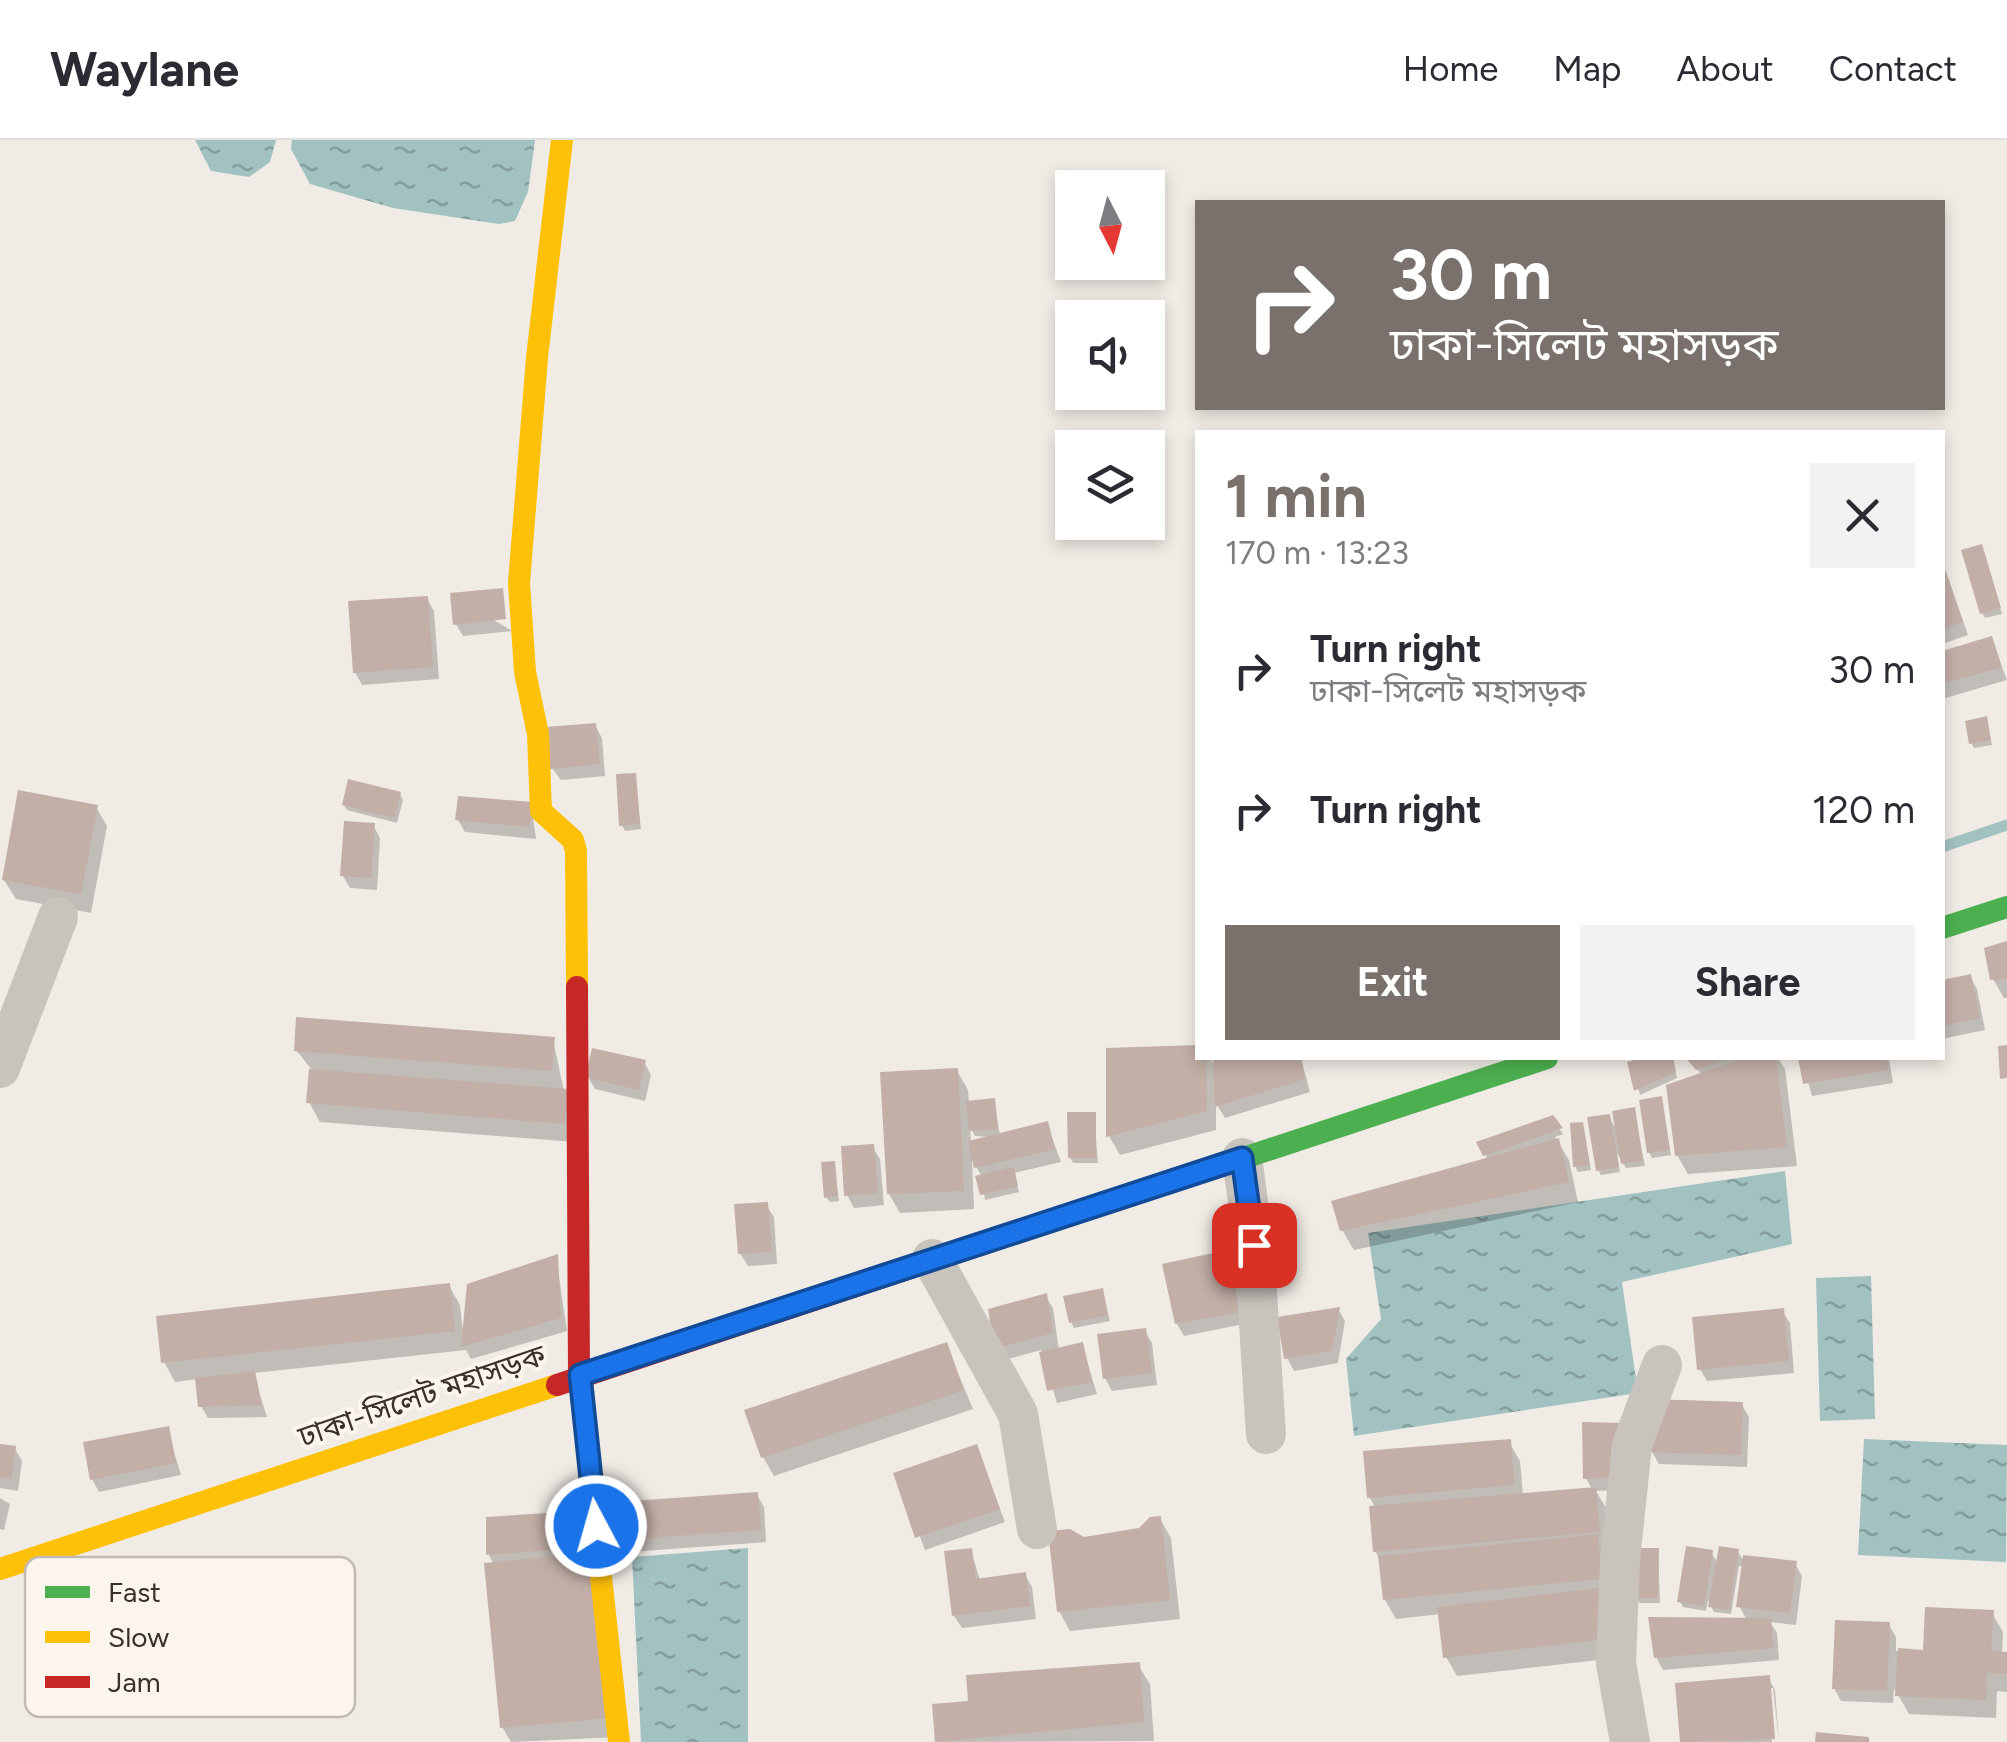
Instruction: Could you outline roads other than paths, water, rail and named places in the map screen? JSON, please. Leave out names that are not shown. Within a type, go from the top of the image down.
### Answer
[{"type":"main road","points":[[562,140],[537,358],[519,583],[525,672],[538,734],[541,810],[573,840],[576,851],[580,1375],[618,1742]]},
{"type":"main road","points":[[1945,927],[2007,906]]},
{"type":"main road","name":"ঢাকা-সিলেট মহাসড়ক","points":[[36,1557],[1542,1060]]},
{"type":"main road","name":"ঢাকা-সিলেট মহাসড়ক","points":[[0,1569],[25,1561]]},
{"type":"street","points":[[0,1068],[58,917]]},
{"type":"street","points":[[1242,1158],[1254,1245],[1266,1434]]},
{"type":"street","points":[[932,1259],[1018,1414],[1038,1529]]},
{"type":"street","points":[[1630,1742],[1616,1664],[1620,1560],[1632,1445],[1662,1365]]},
{"type":"water","points":[[195,140],[276,140],[270,162],[249,177],[211,171]]},
{"type":"water","points":[[292,140],[535,140],[528,192],[515,221],[499,224],[393,208],[310,184],[291,149]]},
{"type":"water","points":[[1785,1171],[1792,1244],[1622,1282],[1638,1393],[1354,1436],[1346,1359],[1381,1319],[1368,1233]]},
{"type":"water","points":[[1871,1276],[1875,1419],[1820,1421],[1816,1278]]},
{"type":"water","points":[[1864,1439],[2007,1445],[2006,1562],[1858,1555]]},
{"type":"water","points":[[748,1548],[748,1742],[641,1742],[632,1557]]},
{"type":"waterway","points":[[1945,846],[2007,825]]}]
